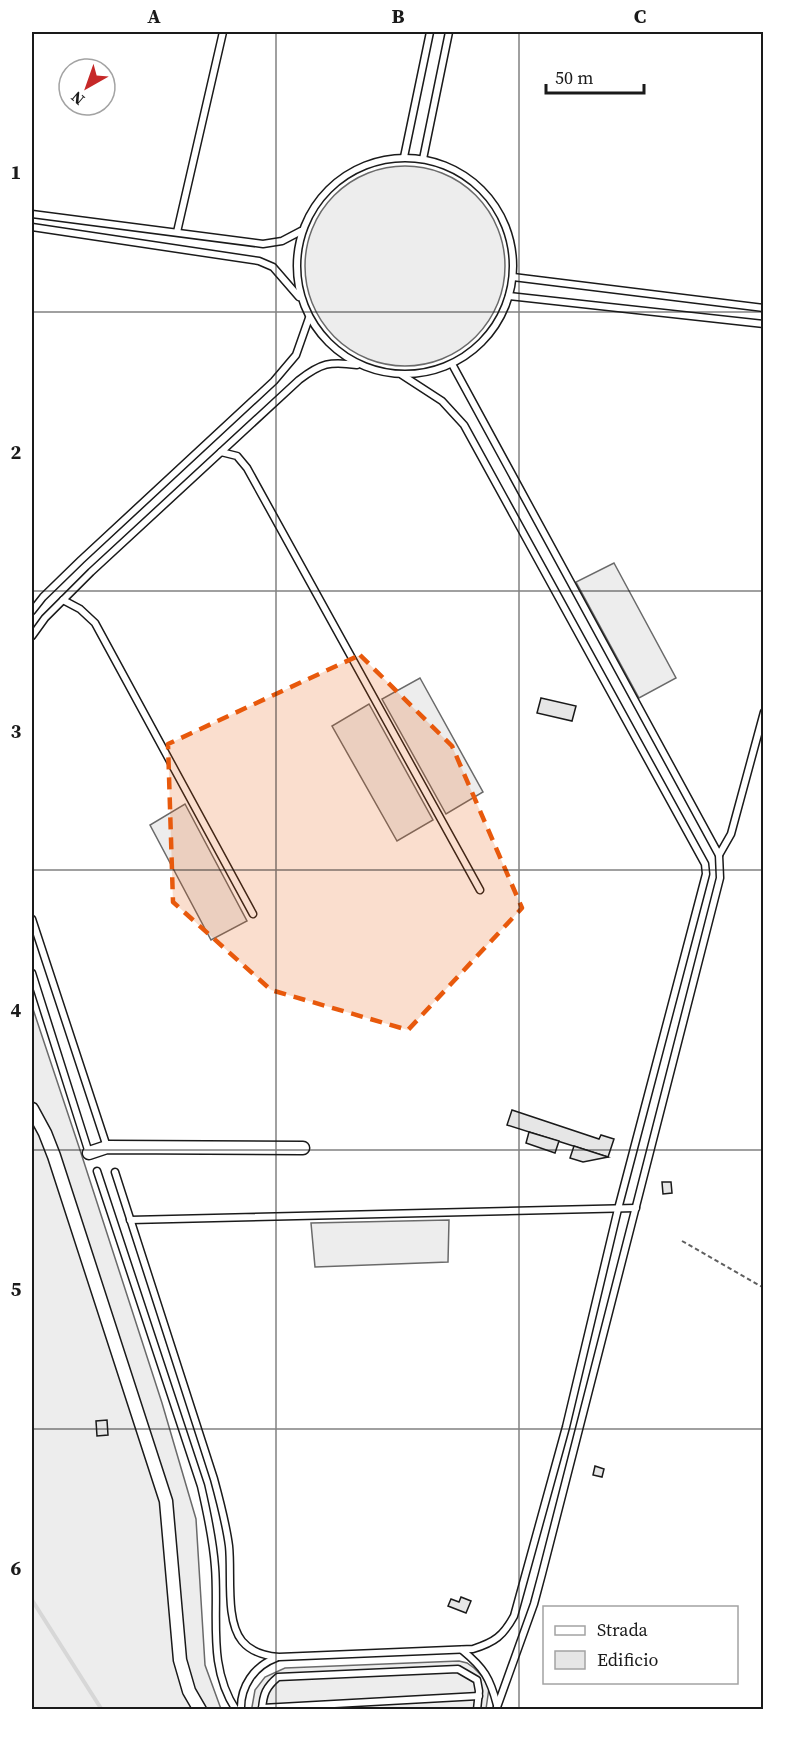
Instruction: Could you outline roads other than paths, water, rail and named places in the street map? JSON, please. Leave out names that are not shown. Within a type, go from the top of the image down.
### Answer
[{"type":"street","points":[[32,1109],[45,1132],[54,1156],[166,1501],[180,1660],[189,1691],[200,1710]]},
{"type":"street","points":[[89,1153],[107,1147],[303,1148]]},
{"type":"lane","points":[[177,232],[222,32]]},
{"type":"lane","points":[[404,157],[430,32]]},
{"type":"lane","points":[[423,159],[449,32]]},
{"type":"lane","points":[[32,636],[45,618],[91,572],[299,380],[316,367],[337,362],[402,375],[428,372],[452,364],[472,352],[488,336],[501,317],[509,296],[513,277],[512,249],[505,223],[491,200],[472,181],[449,166],[404,157],[377,160],[361,166],[330,186],[313,206],[301,231],[296,253],[296,277],[301,300],[309,318],[331,346],[361,365]]},
{"type":"lane","points":[[32,214],[263,244],[282,241],[301,231]]},
{"type":"lane","points":[[32,227],[259,261],[273,267],[301,300]]},
{"type":"lane","points":[[513,277],[764,308]]},
{"type":"lane","points":[[509,296],[764,324]]},
{"type":"lane","points":[[32,612],[43,597],[81,560],[274,381],[296,355],[309,318]]},
{"type":"lane","points":[[452,364],[719,855],[720,878],[537,1594],[497,1708]]},
{"type":"lane","points":[[115,1172],[217,1487],[228,1539],[233,1620],[236,1631],[243,1642],[265,1656],[279,1657],[473,1649],[489,1644],[505,1633],[514,1616],[566,1427],[618,1209],[706,874],[705,864],[464,425],[442,401],[402,375]]},
{"type":"lane","points":[[221,452],[237,456],[247,468],[480,890]]},
{"type":"lane","points":[[63,600],[80,609],[95,623],[253,914]]},
{"type":"lane","points":[[719,855],[731,834],[764,712]]},
{"type":"lane","points":[[32,919],[107,1147]]},
{"type":"lane","points":[[32,973],[89,1153]]},
{"type":"lane","points":[[97,1171],[201,1486],[212,1538],[215,1568],[217,1664],[223,1687],[236,1710]]},
{"type":"lane","points":[[130,1220],[636,1208]]},
{"type":"lane","points":[[462,1650],[481,1666],[489,1678],[497,1708]]},
{"type":"lane","points":[[241,1710],[240,1699],[250,1678],[267,1661],[279,1657]]},
{"type":"lane","points":[[477,1710],[479,1696],[477,1680],[458,1669],[278,1677],[267,1686],[262,1698],[262,1709],[479,1696]]},
{"type":"waterway","points":[[32,1600],[102,1710]]}]
